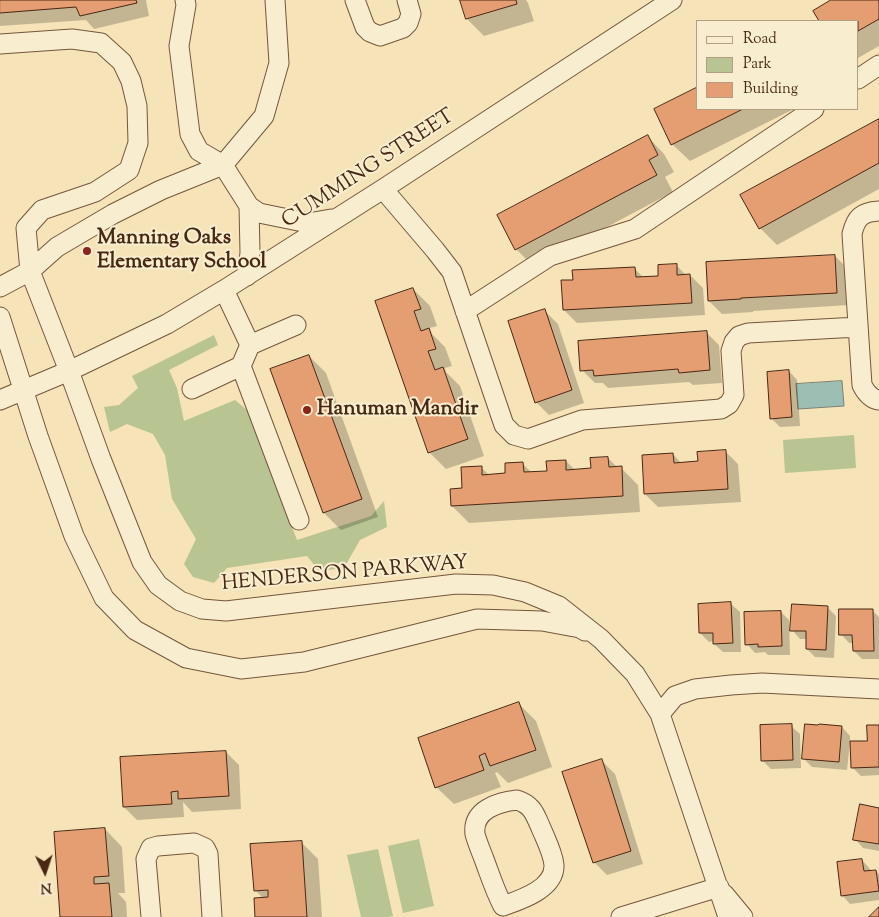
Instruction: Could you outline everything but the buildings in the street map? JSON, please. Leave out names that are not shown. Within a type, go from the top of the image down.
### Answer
[{"type":"street","points":[[185,0],[186,5],[179,46],[190,134],[199,151],[223,164],[249,206],[259,213],[308,223],[337,218]]},
{"type":"street","points":[[0,287],[30,271],[57,247],[113,214],[161,190],[223,164],[264,116],[279,64],[275,0]]},
{"type":"street","points":[[355,0],[365,27],[370,32],[380,36],[403,28],[408,23],[411,14],[406,0]]},
{"type":"street","name":"CUMMING STREET","points":[[0,400],[70,372],[167,324],[247,276],[383,189],[672,0]]},
{"type":"street","name":"HENDERSON PARKWAY","points":[[0,44],[72,39],[101,43],[122,62],[131,81],[137,106],[138,143],[129,170],[95,192],[42,210],[26,228],[30,271],[142,562],[158,585],[180,601],[202,609],[226,611],[456,584],[493,585],[525,592],[559,606],[601,639],[635,674],[660,714],[728,917]]},
{"type":"street","points":[[859,78],[879,65]]},
{"type":"street","points":[[465,311],[550,256],[635,229],[813,110]]},
{"type":"street","points":[[383,189],[452,272],[504,425],[514,435],[528,439],[582,420],[721,409],[729,404],[734,395],[731,351],[734,342],[739,336],[858,327]]},
{"type":"street","points":[[247,276],[250,253],[249,206]]},
{"type":"street","points":[[879,211],[862,215],[855,223],[852,234],[862,385],[866,392],[874,399],[879,400]]},
{"type":"street","points":[[224,290],[250,345]]},
{"type":"street","points":[[0,317],[38,436],[74,536],[104,598],[136,630],[186,658],[241,669],[304,662],[477,619],[542,621],[580,628],[601,639]]},
{"type":"street","points":[[192,389],[241,366],[250,345],[296,325]]},
{"type":"street","points":[[241,366],[299,520]]},
{"type":"street","points":[[660,714],[675,696],[695,689],[762,683],[879,689]]},
{"type":"street","points":[[517,800],[525,802],[533,810],[553,857],[554,867],[550,879],[538,891],[507,911],[495,891],[476,835],[475,824],[478,817],[486,809],[507,801],[517,800]]},
{"type":"street","points":[[151,917],[146,859],[151,848],[194,843],[205,848],[208,854],[212,917]]},
{"type":"street","points":[[621,917],[719,887]]},
{"type":"street","name":"HENDERSON PARKWAY","points":[[719,887],[743,917]]},
{"type":"green space","points":[[214,335],[218,345],[169,370],[177,388],[184,421],[235,400],[247,410],[297,540],[371,516],[384,501],[387,527],[360,540],[344,568],[319,571],[307,556],[227,568],[214,583],[193,577],[184,564],[196,539],[172,499],[165,455],[153,434],[127,424],[110,432],[104,407],[119,405],[138,388],[132,376]]},
{"type":"green space","points":[[854,435],[856,468],[785,473],[783,440]]},
{"type":"green space","points":[[419,839],[434,906],[403,913],[388,846]]},
{"type":"green space","points":[[378,849],[393,916],[361,917],[347,855]]},
{"type":"water","points":[[842,381],[844,406],[798,409],[796,384]]},
{"type":"place","name":"Manning Oaks Elementary School","points":[[87,251]]},
{"type":"place","name":"Hanuman Mandir","points":[[307,410]]}]
